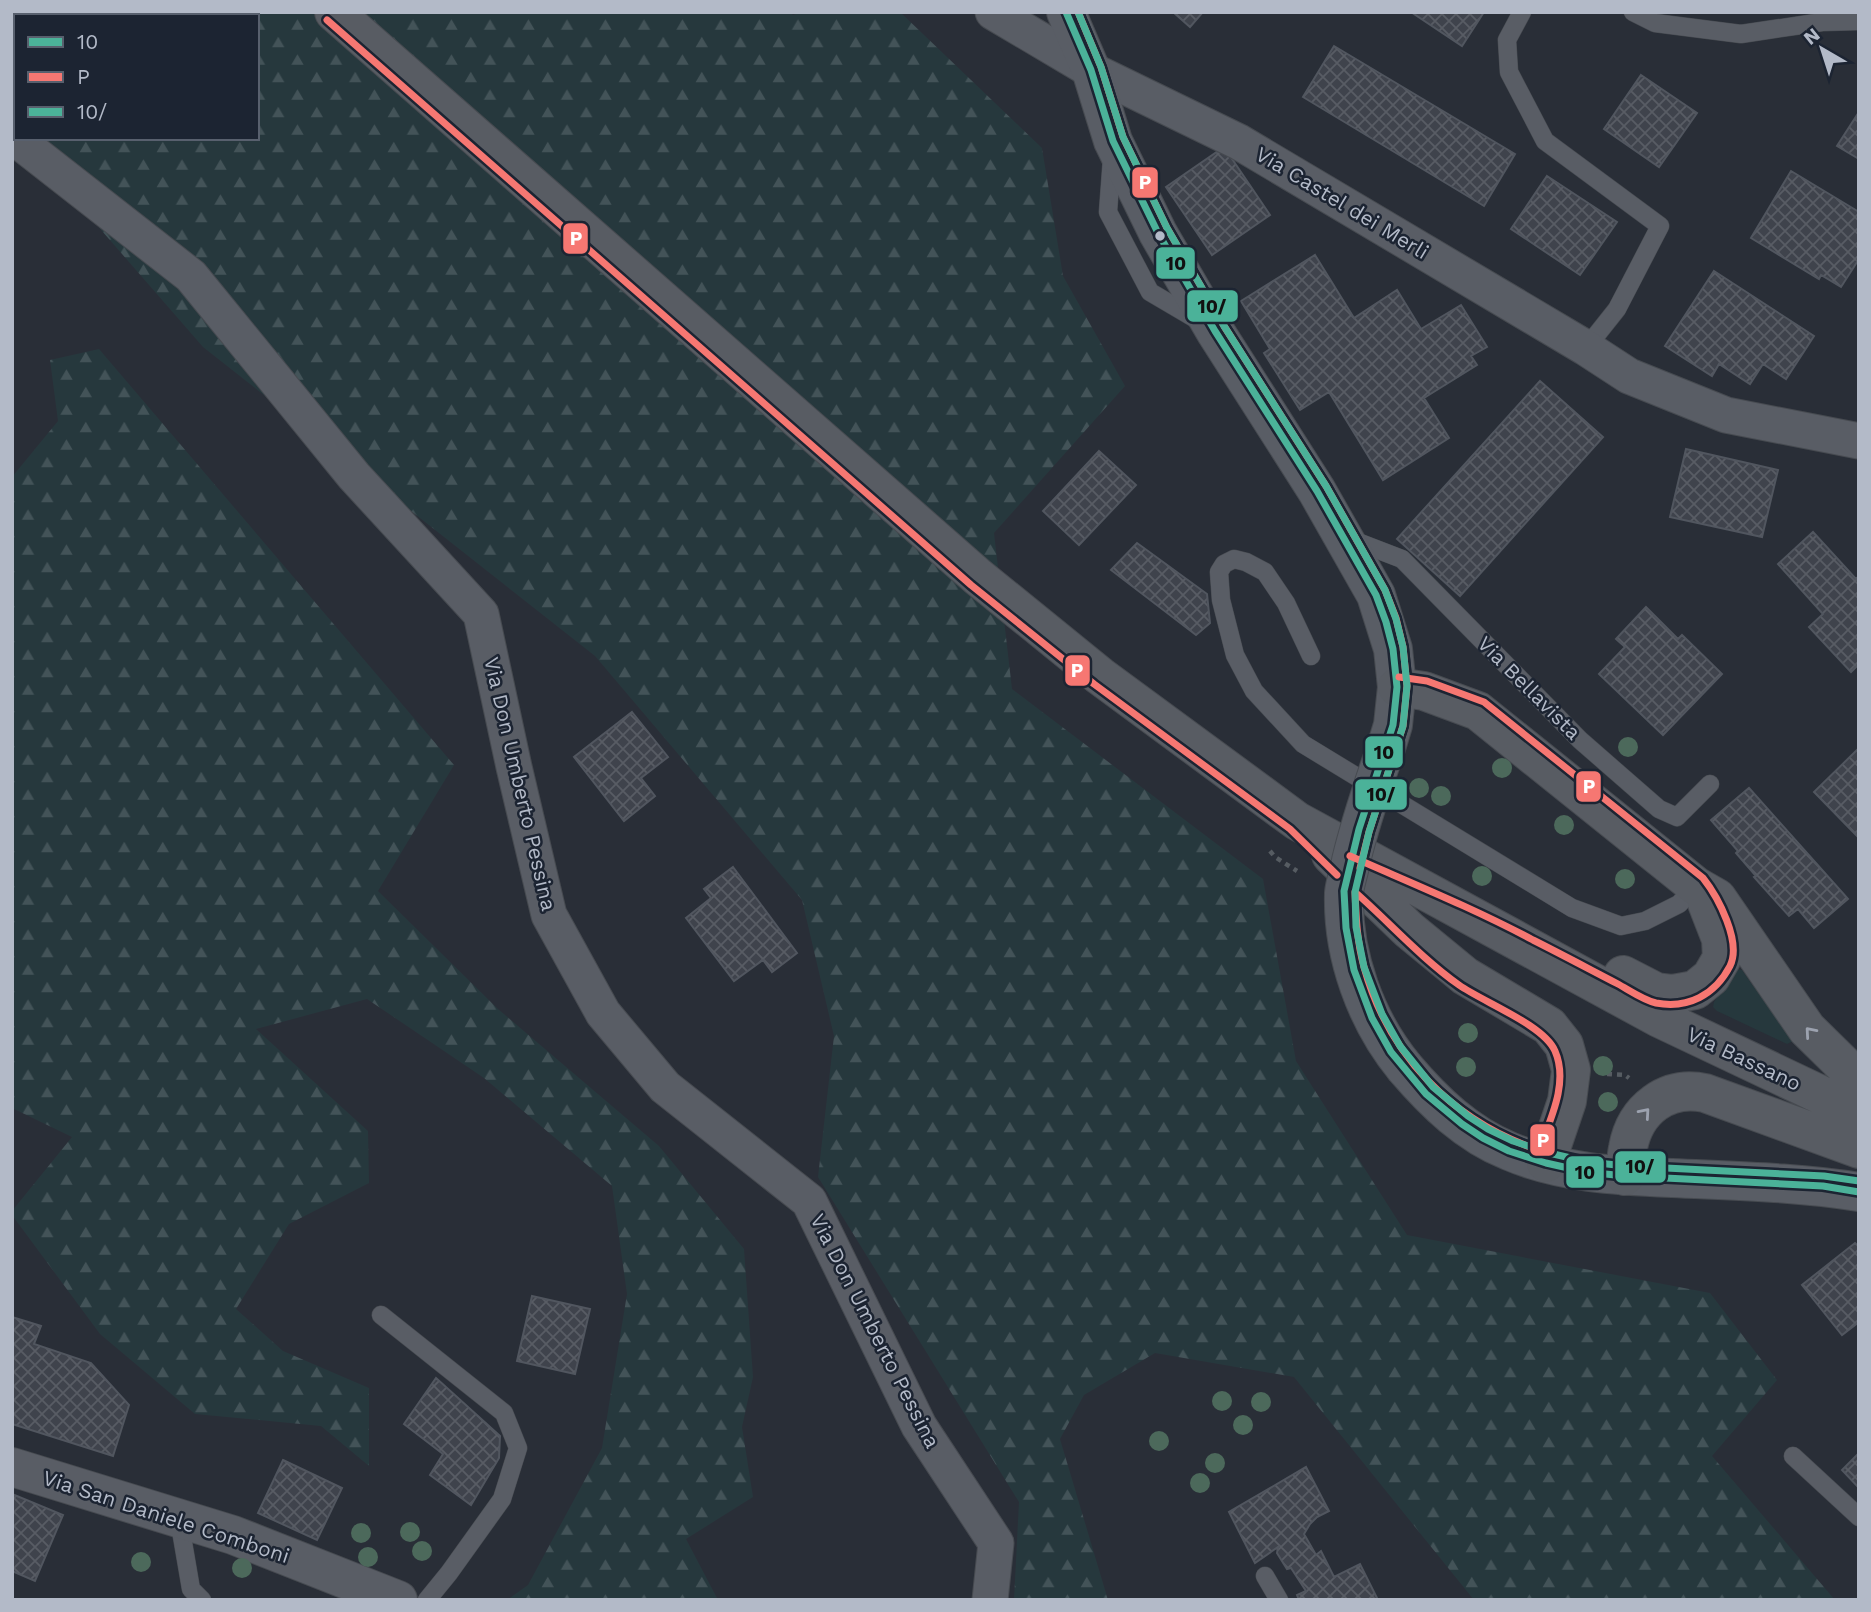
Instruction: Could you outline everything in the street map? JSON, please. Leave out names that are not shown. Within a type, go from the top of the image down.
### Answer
[{"type":"main road","name":"Via Bassano","points":[[334,12],[978,578],[1100,676],[1297,821],[1660,1018],[1859,1113]]},
{"type":"main road","points":[[1396,687],[1424,691],[1478,711],[1696,886],[1717,898],[1807,1029],[1859,1080]]},
{"type":"main road","points":[[1297,821],[1503,912],[1657,992],[1674,995],[1695,990],[1711,977],[1723,958],[1721,939],[1710,908],[1696,886]]},
{"type":"main road","points":[[1297,821],[1409,930],[1465,976],[1549,1026],[1564,1045],[1571,1070],[1567,1101],[1546,1163]]},
{"type":"main road","points":[[1625,1176],[1628,1147],[1636,1124],[1647,1108],[1675,1092],[1691,1090],[1859,1149]]},
{"type":"street","name":"Via Castel dei Merli","points":[[993,12],[1091,70],[1239,142],[1629,376],[1726,415],[1859,441]]},
{"type":"street","points":[[1066,12],[1091,70],[1113,141],[1158,233],[1215,331],[1317,491],[1376,595],[1386,622],[1393,649],[1396,687],[1393,725],[1359,829],[1344,891],[1346,928],[1354,970],[1372,1018],[1391,1052],[1426,1094],[1462,1124],[1509,1151],[1546,1163],[1586,1172],[1625,1176],[1823,1186],[1859,1192]]},
{"type":"street","name":"Via Don Umberto Pessina","points":[[17,140],[191,276],[354,476],[481,614],[549,915],[603,1013],[665,1087],[809,1202],[919,1426],[996,1543],[990,1600]]},
{"type":"street","name":"Via San Daniele Comboni","points":[[12,1468],[233,1535],[398,1600]]},
{"type":"lane","points":[[1522,12],[1507,40],[1509,72],[1545,141],[1660,226],[1616,309],[1586,348]]},
{"type":"lane","points":[[1633,12],[1655,23],[1741,34],[1822,22],[1859,21]]},
{"type":"lane","name":"Via Bellavista","points":[[1343,536],[1402,559],[1580,740],[1659,809],[1677,817],[1710,784]]},
{"type":"lane","points":[[1311,656],[1286,603],[1265,572],[1234,559],[1224,564],[1219,572],[1221,600],[1235,655],[1254,691],[1303,744],[1572,908],[1608,922],[1621,926],[1645,920],[1679,904],[1696,886]]},
{"type":"lane","points":[[381,1315],[504,1413],[518,1448],[502,1499],[427,1600]]},
{"type":"lane","points":[[1793,1456],[1859,1517]]},
{"type":"lane","points":[[179,1519],[191,1588],[202,1600]]},
{"type":"lane","points":[[1265,1576],[1279,1600]]},
{"type":"path","points":[[1605,1074],[1625,1074],[1633,1082]]},
{"type":"green space","points":[[12,12],[790,12],[793,15],[801,12],[900,12],[1042,148],[1063,276],[1125,386],[994,533],[1012,689],[1263,879],[1296,1061],[1407,1235],[1710,1293],[1777,1380],[1712,1456],[1835,1600],[1474,1600],[1294,1377],[1155,1353],[1084,1395],[1060,1439],[1108,1600],[1014,1600],[1019,1502],[818,1177],[834,1036],[802,900],[595,656],[203,347],[23,140],[259,140],[259,14],[14,14],[14,130]]},
{"type":"green space","points":[[99,349],[454,765],[378,891],[498,1009],[659,1146],[744,1249],[753,1377],[742,1427],[753,1497],[686,1539],[718,1600],[507,1600],[528,1585],[602,1448],[627,1294],[612,1186],[484,1078],[367,999],[256,1029],[368,1131],[369,1183],[289,1224],[236,1309],[283,1351],[369,1388],[369,1466],[321,1426],[195,1414],[100,1334],[12,1215],[12,1211],[72,1137],[12,1108],[12,477],[58,421],[50,360]]},
{"type":"green space","points":[[1737,969],[1742,970],[1793,1041],[1787,1044],[1713,1007]]},
{"type":"building","points":[[1173,12],[1203,12],[1190,27]]},
{"type":"building","points":[[1411,12],[1484,12],[1462,46]]},
{"type":"building","points":[[1334,46],[1515,154],[1484,206],[1303,97]]},
{"type":"building","points":[[1641,75],[1697,113],[1659,167],[1604,129]]},
{"type":"building","points":[[1859,112],[1859,159],[1837,146]]},
{"type":"building","points":[[1224,147],[1270,215],[1212,255],[1166,187]]},
{"type":"building","points":[[1791,171],[1859,212],[1859,259],[1841,287],[1821,275],[1819,279],[1751,238]]},
{"type":"building","points":[[1547,176],[1617,222],[1580,275],[1511,229]]},
{"type":"building","points":[[1315,255],[1354,318],[1397,290],[1421,329],[1461,305],[1487,347],[1471,356],[1477,365],[1424,398],[1449,438],[1383,480],[1329,392],[1300,410],[1264,353],[1270,349],[1241,301]]},
{"type":"building","points":[[1714,271],[1814,336],[1786,379],[1763,364],[1750,384],[1719,364],[1712,376],[1665,346]]},
{"type":"building","points":[[1540,381],[1603,437],[1460,596],[1397,539]]},
{"type":"building","points":[[1686,449],[1778,470],[1762,537],[1670,517]]},
{"type":"building","points":[[1099,451],[1136,485],[1079,545],[1043,511]]},
{"type":"building","points":[[1813,532],[1856,579],[1859,576],[1859,664],[1851,672],[1809,627],[1823,614],[1778,564]]},
{"type":"building","points":[[1137,543],[1207,594],[1210,623],[1196,635],[1111,570]]},
{"type":"building","points":[[1646,607],[1678,639],[1682,635],[1722,674],[1663,735],[1599,674],[1625,647],[1616,639]]},
{"type":"building","points":[[632,712],[668,757],[641,778],[655,796],[624,821],[574,757]]},
{"type":"building","points":[[1857,750],[1859,752],[1859,838],[1814,792]]},
{"type":"building","points":[[1749,788],[1848,899],[1814,928],[1798,909],[1789,916],[1754,877],[1756,876],[1736,853],[1738,851],[1711,820]]},
{"type":"building","points":[[733,867],[797,953],[772,972],[763,960],[734,981],[686,918],[711,898],[704,889]]},
{"type":"building","points":[[1855,1243],[1859,1247],[1859,1322],[1842,1335],[1802,1285]]},
{"type":"building","points":[[532,1296],[590,1309],[575,1374],[517,1361]]},
{"type":"building","points":[[12,1317],[41,1326],[34,1344],[91,1363],[129,1405],[113,1456],[12,1424]]},
{"type":"building","points":[[436,1378],[500,1436],[499,1458],[471,1505],[430,1475],[443,1454],[404,1424]]},
{"type":"building","points":[[1859,1453],[1859,1488],[1842,1470]]},
{"type":"building","points":[[283,1460],[342,1488],[317,1540],[258,1513]]},
{"type":"building","points":[[1306,1467],[1329,1511],[1317,1517],[1304,1534],[1316,1555],[1321,1551],[1334,1577],[1360,1564],[1378,1600],[1299,1600],[1297,1595],[1306,1591],[1291,1568],[1287,1569],[1277,1553],[1278,1547],[1255,1563],[1229,1512]]},
{"type":"building","points":[[12,1494],[63,1515],[35,1581],[12,1571]]},
{"type":"transit line","name":"10","points":[[1066,12],[1091,70],[1113,141],[1158,233],[1215,331],[1317,491],[1376,595],[1386,622],[1393,649],[1397,687],[1393,725],[1359,829],[1344,891],[1346,928],[1354,970],[1372,1018],[1391,1052],[1426,1094],[1462,1124],[1509,1151],[1546,1163],[1586,1172],[1625,1176],[1823,1186],[1859,1192]]},
{"type":"transit line","name":"P","points":[[1078,12],[1101,67],[1123,137],[1167,228],[1224,326],[1326,486],[1385,590],[1396,618],[1403,647],[1407,686],[1403,726],[1360,868]]},
{"type":"transit line","name":"10/","points":[[1078,12],[1101,67],[1123,137],[1167,228],[1224,326],[1326,486],[1385,590],[1396,619],[1403,647],[1407,686],[1403,726],[1369,832],[1355,892],[1356,927],[1364,967],[1382,1014],[1400,1046],[1433,1087],[1468,1116],[1513,1141],[1549,1153],[1588,1162],[1626,1166],[1824,1176],[1859,1181]]},
{"type":"transit line","name":"P","points":[[327,20],[971,585],[1094,684],[1290,829],[1337,875]]},
{"type":"transit line","name":"P","points":[[1350,856],[1488,917],[1656,1003],[1679,1004],[1699,998],[1717,985],[1730,966],[1733,956],[1727,920],[1703,878],[1484,702],[1427,681],[1399,677]]},
{"type":"transit line","name":"P","points":[[1355,892],[1418,952],[1459,985],[1526,1023],[1549,1041],[1559,1063],[1559,1088],[1553,1114],[1539,1150],[1508,1138],[1452,1103],[1428,1081],[1407,1056],[1389,1029],[1364,967],[1358,939],[1355,892]]}]
